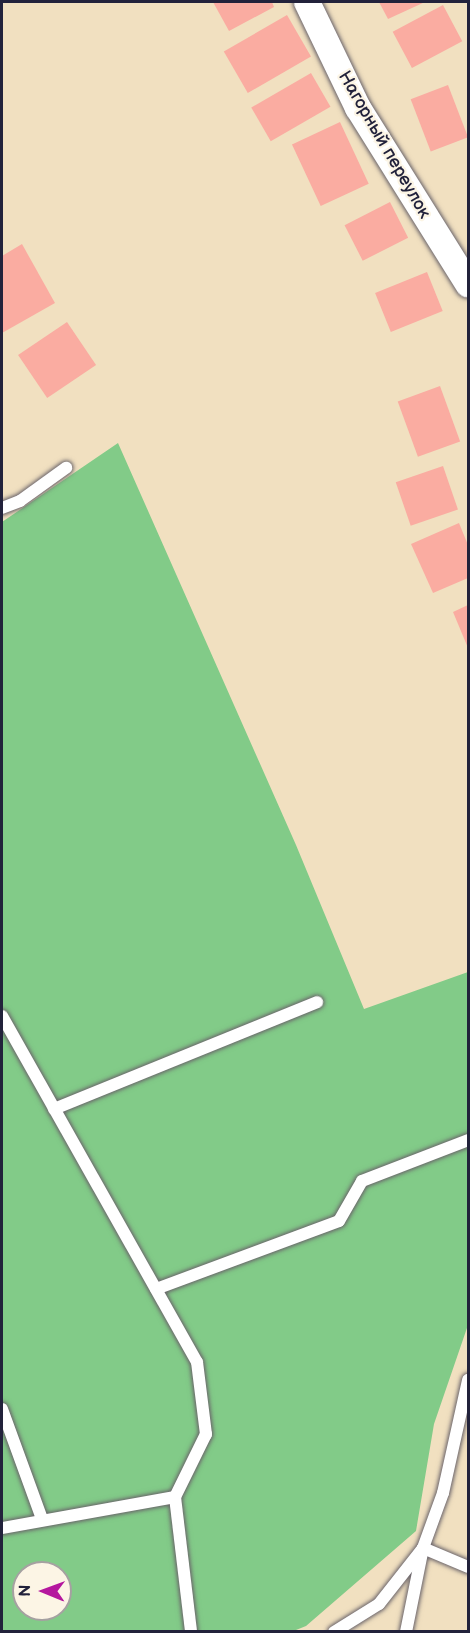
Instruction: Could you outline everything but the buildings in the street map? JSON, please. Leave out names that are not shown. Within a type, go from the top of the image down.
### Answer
[{"type":"street","name":"Нагорный переулок","points":[[307,2],[358,108],[468,284]]},
{"type":"lane","points":[[2,508],[20,501],[66,468]]},
{"type":"lane","points":[[54,1109],[317,1002]]},
{"type":"lane","points":[[2,1016],[197,1362],[206,1434],[175,1497],[191,1632]]},
{"type":"lane","points":[[156,1289],[339,1221],[362,1181],[468,1140]]},
{"type":"lane","points":[[406,1632],[423,1548],[443,1493],[468,1380]]},
{"type":"lane","points":[[2,1409],[42,1519]]},
{"type":"lane","points":[[2,1528],[42,1519],[175,1497]]},
{"type":"lane","points":[[423,1548],[468,1567]]},
{"type":"lane","points":[[334,1632],[380,1604],[423,1548]]},
{"type":"green space","points":[[118,443],[296,845],[364,1009],[468,972],[468,1325],[434,1424],[416,1531],[306,1626],[291,1632],[2,1632],[2,522]]}]
